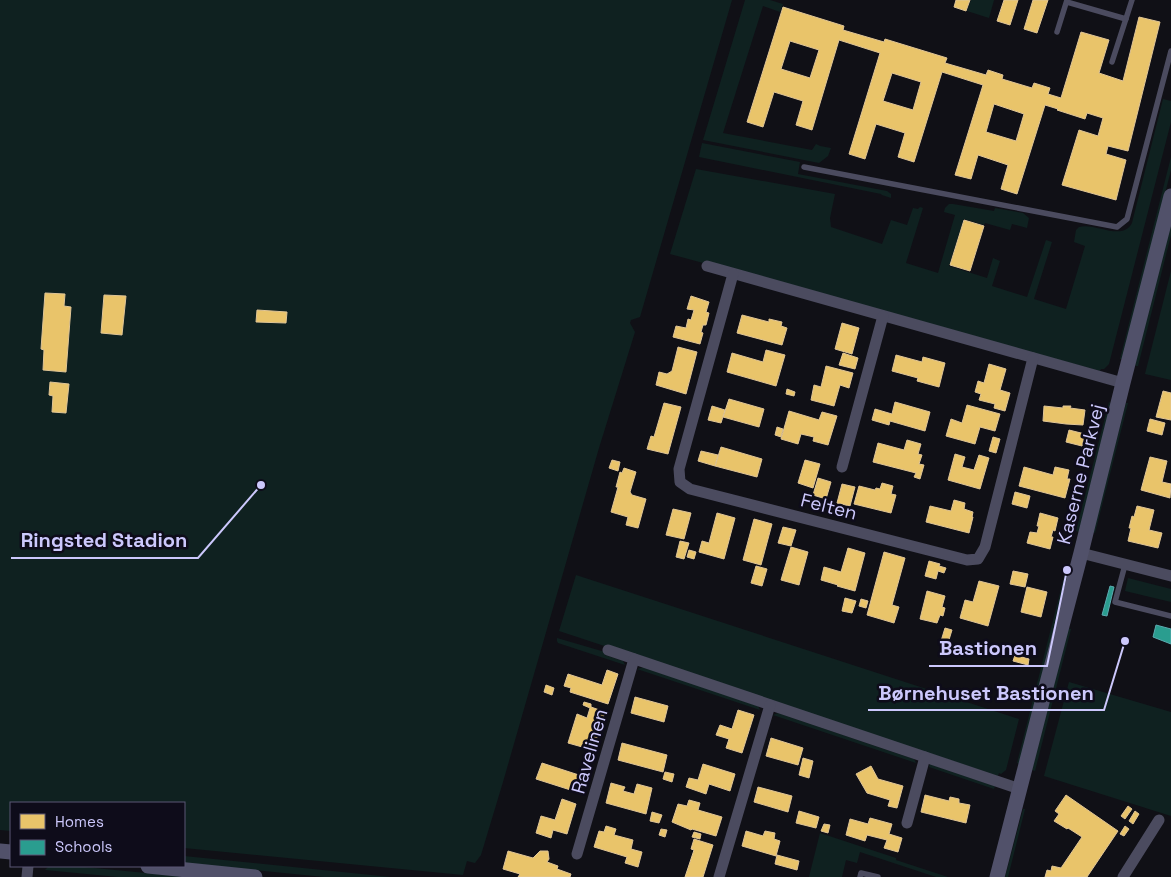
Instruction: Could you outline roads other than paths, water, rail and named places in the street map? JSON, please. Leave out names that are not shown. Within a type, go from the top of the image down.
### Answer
[{"type":"street","name":"Kaserne Parkvej","points":[[998,877],[1171,196]]},
{"type":"street","points":[[707,266],[1123,383]]},
{"type":"street","name":"Felten","points":[[733,274],[679,469],[680,482],[690,489],[967,560],[978,559],[985,547],[1033,358]]},
{"type":"street","points":[[842,467],[883,316]]},
{"type":"street","points":[[1081,553],[1171,576]]},
{"type":"street","points":[[608,650],[1020,789]]},
{"type":"street","name":"Ravelinen","points":[[577,854],[634,659]]},
{"type":"street","points":[[719,877],[770,705]]},
{"type":"street","points":[[906,823],[925,757]]},
{"type":"street","points":[[1123,877],[1160,820]]},
{"type":"street","points":[[158,867],[255,877]]},
{"type":"lane","points":[[1112,62],[1132,0]]},
{"type":"lane","points":[[1057,32],[1067,1],[1126,19]]},
{"type":"lane","points":[[804,167],[1117,227],[1127,219],[1171,51]]},
{"type":"lane","points":[[1125,564],[1115,602],[1171,616]]},
{"type":"lane","points":[[860,877],[861,873],[878,877]]},
{"type":"place","name":"Ringsted Stadion","points":[[261,485]]},
{"type":"place","name":"Bastionen","points":[[1067,570]]},
{"type":"place","name":"Børnehuset Bastionen","points":[[1125,641]]}]
